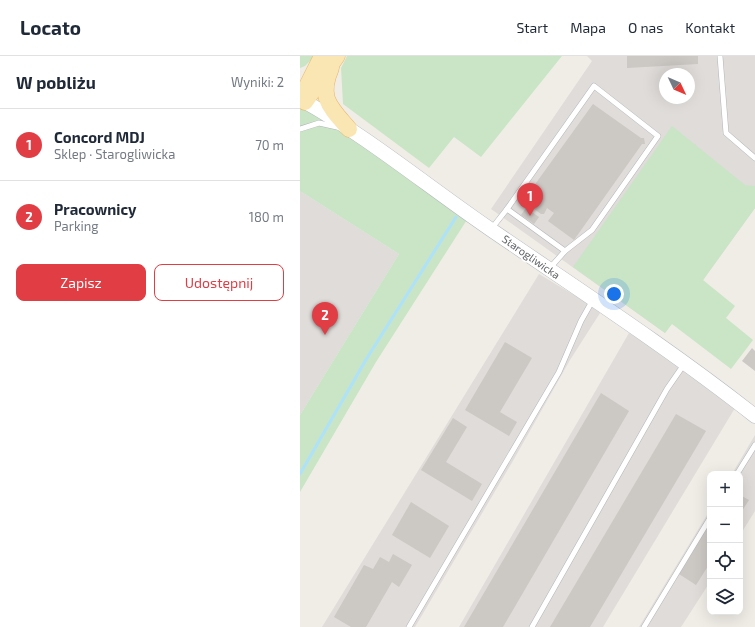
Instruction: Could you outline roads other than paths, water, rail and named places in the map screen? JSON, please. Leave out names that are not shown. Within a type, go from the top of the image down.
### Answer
[{"type":"main road","points":[[300,80],[327,60]]},
{"type":"main road","points":[[302,103],[327,60]]},
{"type":"main road","points":[[327,60],[325,96],[329,105],[349,129]]},
{"type":"street","name":"Starogliwicka","points":[[302,103],[349,129],[491,230],[685,363],[755,416]]},
{"type":"lane","points":[[720,56],[726,133],[755,158]]},
{"type":"lane","points":[[491,230],[508,209],[594,86],[658,136],[592,230],[566,251],[548,269]]},
{"type":"lane","points":[[300,129],[319,123],[349,129]]},
{"type":"lane","points":[[508,209],[566,251]]},
{"type":"lane","points":[[409,627],[559,372],[581,321],[590,305]]},
{"type":"lane","points":[[532,627],[667,389],[685,363]]},
{"type":"lane","points":[[739,471],[755,445]]},
{"type":"lane","points":[[644,627],[707,523]]},
{"type":"waterway","points":[[300,474],[367,358],[456,217]]},
{"type":"place","name":"Concord MDJ","points":[[530,216]]},
{"type":"place","name":"Pracownicy","points":[[325,335]]}]
